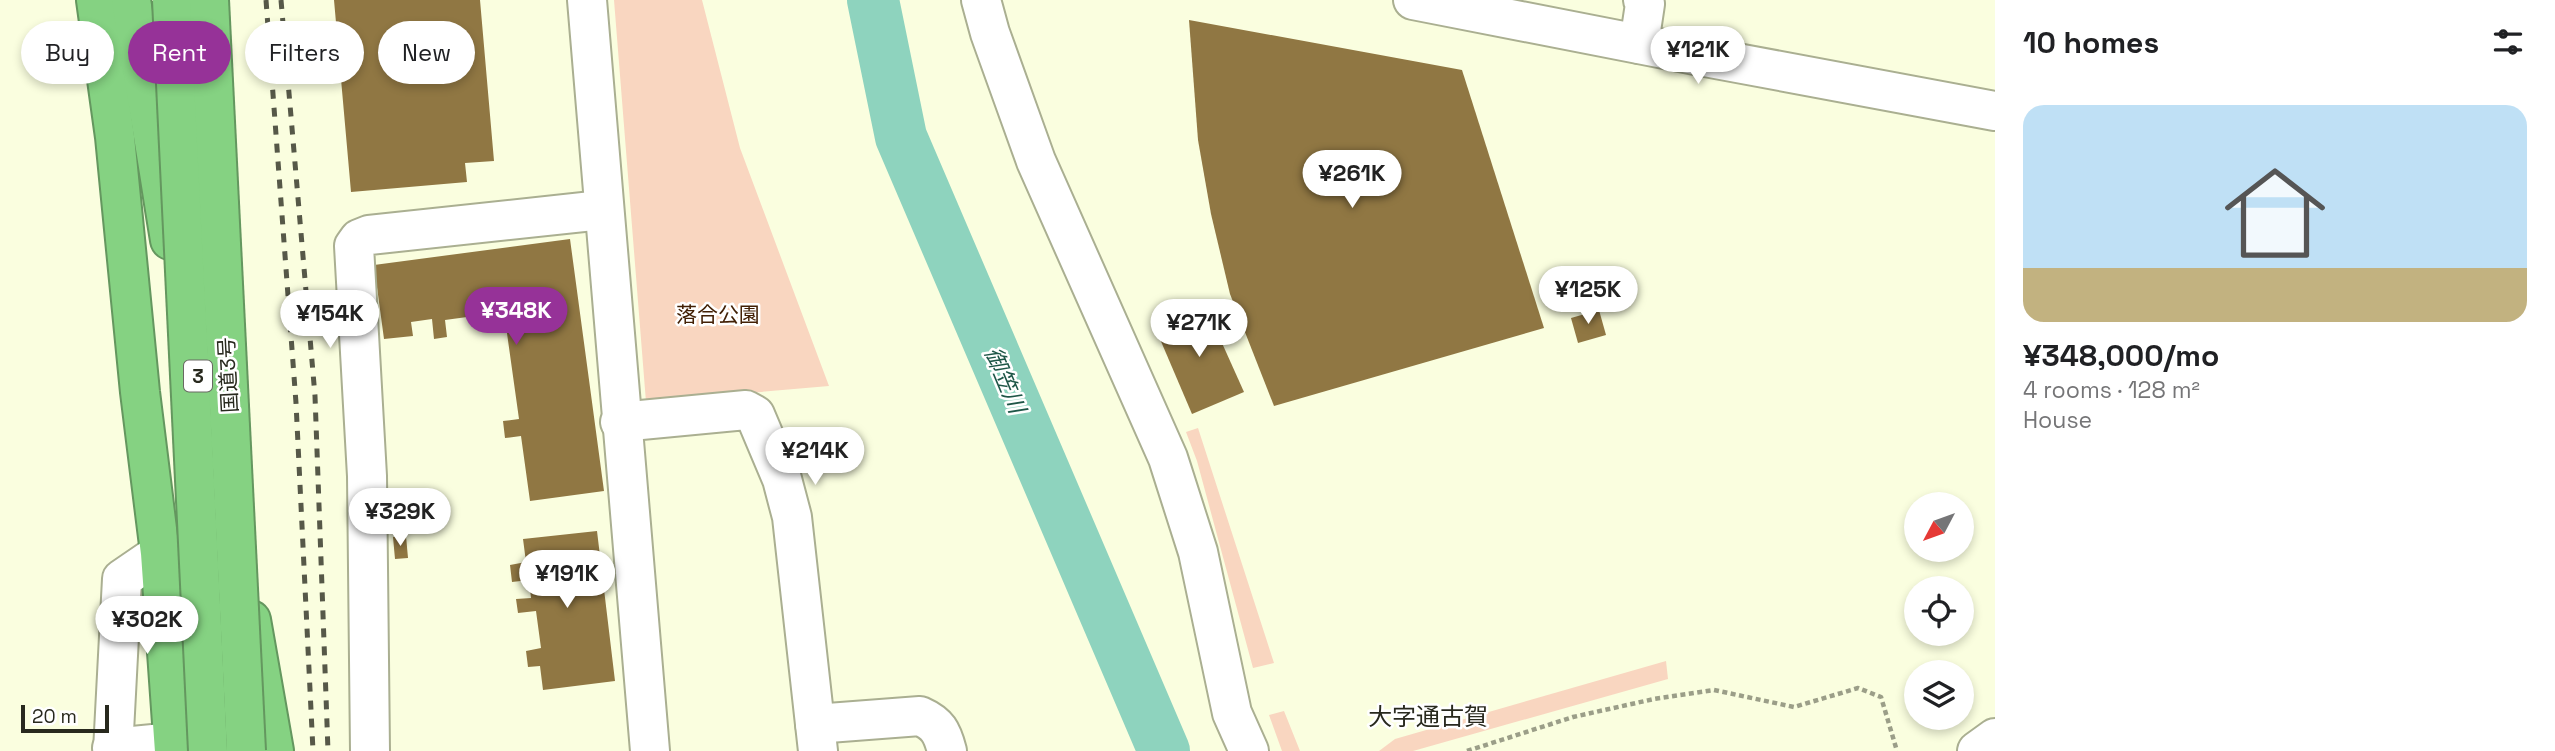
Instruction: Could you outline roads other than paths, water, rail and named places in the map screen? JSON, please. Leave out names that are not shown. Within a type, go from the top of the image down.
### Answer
[{"type":"highway","points":[[96,0],[115,137],[140,392],[185,748]]},
{"type":"highway","name":"3","points":[[131,0],[175,270],[258,651],[274,751]]},
{"type":"highway","name":"国道3号","points":[[172,0],[185,748]]},
{"type":"highway","name":"国道3号","points":[[209,0],[246,751]]},
{"type":"street","points":[[587,0],[602,210],[650,751]]},
{"type":"street","points":[[981,0],[990,33],[1036,161],[1168,458],[1198,552],[1232,713],[1249,751]]},
{"type":"street","points":[[1413,0],[1995,111]]},
{"type":"street","points":[[1639,44],[1645,4],[1643,0]]},
{"type":"street","points":[[370,751],[367,476],[354,246],[359,239],[369,234],[602,210]]},
{"type":"street","points":[[620,422],[746,410],[755,415],[782,479],[792,517],[817,737],[920,716],[933,722],[942,732],[947,751]]},
{"type":"street","points":[[160,553],[122,579],[112,749],[185,748]]},
{"type":"street","points":[[1977,751],[1995,738]]},
{"type":"waterway","name":"御笠川","points":[[873,0],[901,137],[1164,751]]},
{"type":"railway","points":[[266,0],[296,403],[313,751]]},
{"type":"railway","points":[[281,0],[315,396],[328,751]]},
{"type":"district","name":"大字通古賀","points":[[1428,716]]},
{"type":"park label","name":"落合公園","points":[[718,314]]}]
